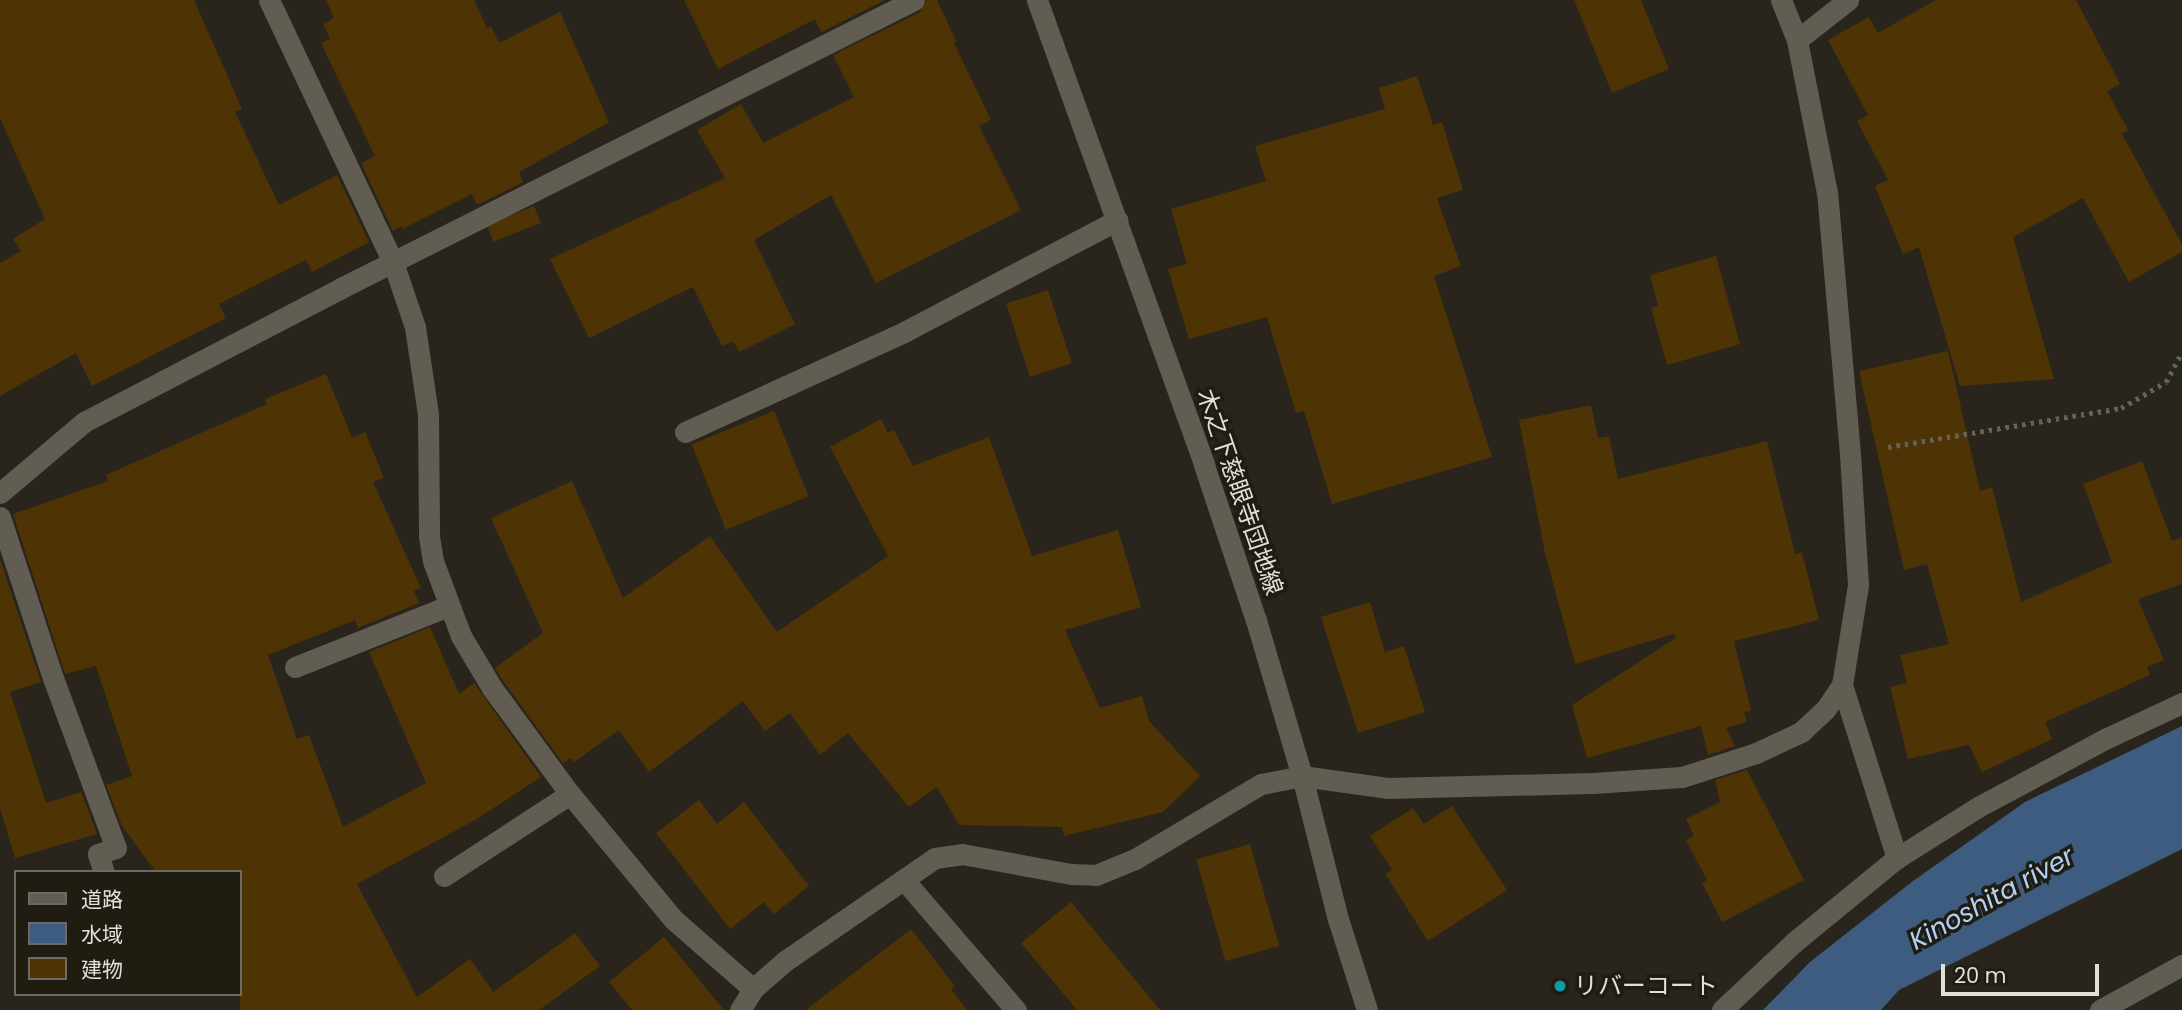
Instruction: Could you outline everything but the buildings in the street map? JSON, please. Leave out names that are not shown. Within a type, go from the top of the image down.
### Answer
[{"type":"street","points":[[269,0],[393,262],[415,327],[428,414],[429,536],[433,561],[448,606],[492,688],[570,794],[674,920],[753,989]]},
{"type":"street","points":[[0,493],[84,422],[393,262],[914,0]]},
{"type":"street","name":"木之下慈眼寺団地線","points":[[1037,0],[1230,543],[1302,776],[1338,919],[1367,1010]]},
{"type":"street","points":[[740,1010],[753,989],[785,961],[935,858],[962,854],[1071,874],[1096,875],[1135,859],[1261,785],[1302,776],[1387,788],[1593,783],[1682,777],[1756,753],[1801,732],[1825,710],[1842,685],[1858,585],[1850,454],[1827,193],[1797,40],[1781,0]]},
{"type":"street","points":[[1797,40],[1848,0]]},
{"type":"street","points":[[685,432],[904,332],[1117,220]]},
{"type":"street","points":[[0,517],[53,678],[116,848],[98,854],[103,870]]},
{"type":"street","points":[[295,667],[448,606]]},
{"type":"street","points":[[1842,685],[1897,858]]},
{"type":"street","points":[[1722,1010],[1793,943],[1897,858],[1978,807],[2105,739],[2182,703]]},
{"type":"street","points":[[444,876],[570,794]]},
{"type":"street","points":[[904,880],[1016,1010]]},
{"type":"street","points":[[2100,1010],[2182,965]]},
{"type":"path","points":[[1850,454],[2121,408],[2166,382],[2182,352]]},
{"type":"water","name":"Kinoshita river","points":[[2182,726],[2182,849],[1899,990],[1881,1010],[1763,1010],[1810,962],[1913,881],[2025,802]]},
{"type":"place","name":"リバーコート","points":[[1560,986]]}]
